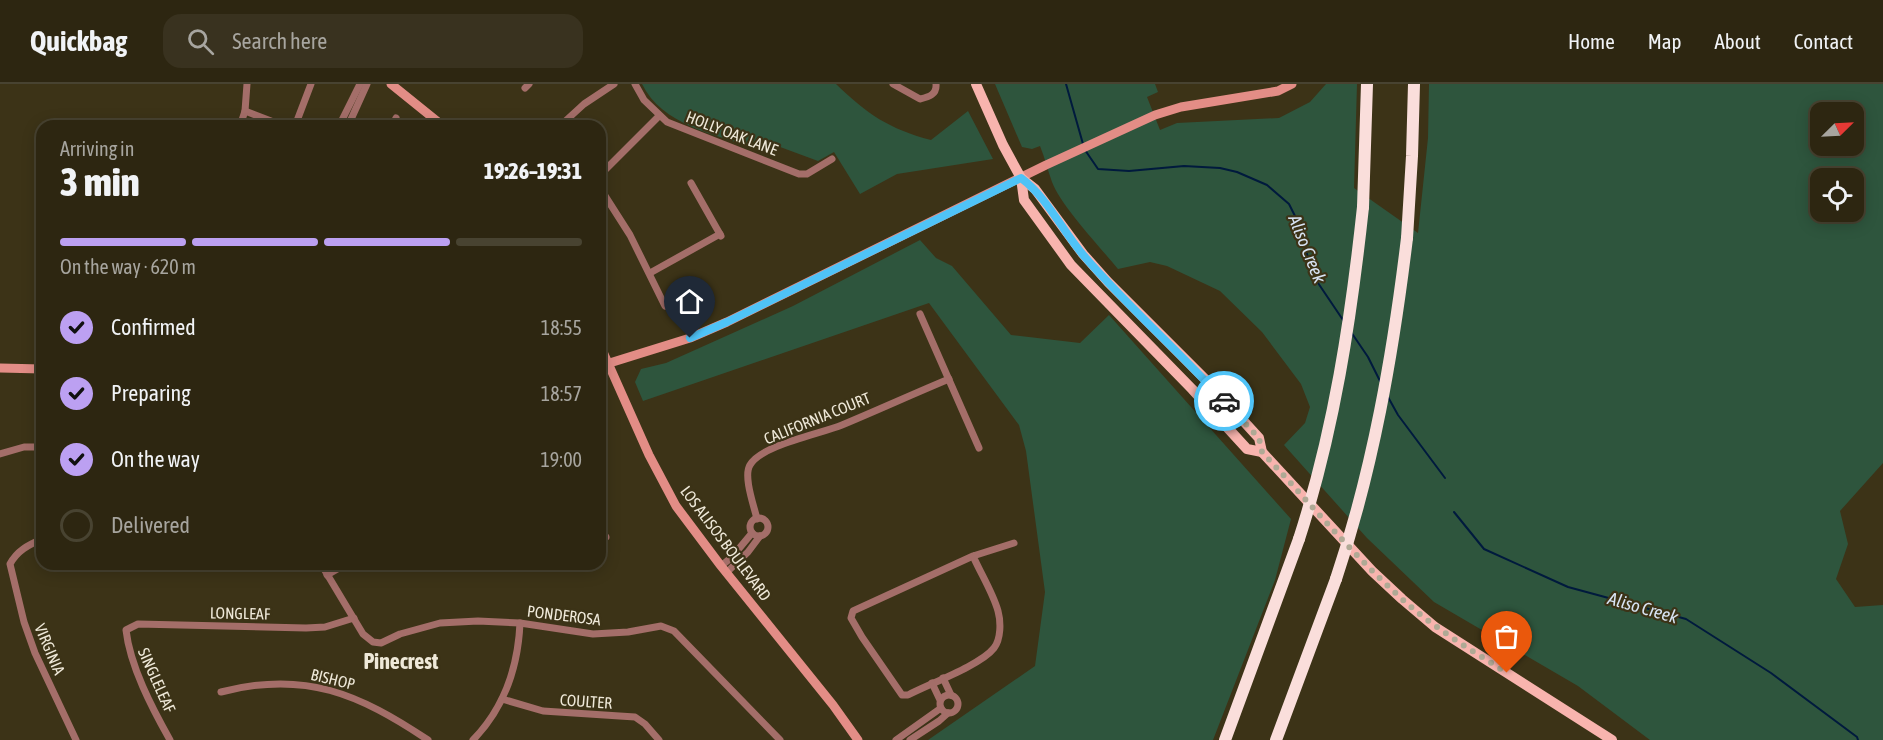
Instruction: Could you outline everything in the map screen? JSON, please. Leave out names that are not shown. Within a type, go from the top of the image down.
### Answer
[{"type":"highway","points":[[1225,740],[1299,539],[1331,419],[1354,287],[1363,207],[1367,84]]},
{"type":"highway","points":[[1276,740],[1336,579],[1356,512],[1381,407],[1407,238],[1414,84]]},
{"type":"main road","points":[[391,84],[435,120]]},
{"type":"main road","points":[[976,84],[1003,145],[1021,178],[1024,200],[1071,265],[1247,449],[1262,452]]},
{"type":"main road","points":[[606,365],[690,338],[727,322],[1047,165],[1155,115],[1181,107],[1278,91],[1292,84]]},
{"type":"main road","points":[[1021,178],[1035,189],[1083,254],[1108,282],[1204,378],[1259,438],[1262,452],[1372,571],[1427,620],[1612,740]]},
{"type":"main road","name":"LOS ALISOS BOULEVARD","points":[[606,367],[676,506],[858,740]]},
{"type":"main road","points":[[0,368],[36,369]]},
{"type":"street","points":[[242,120],[248,84]]},
{"type":"street","points":[[297,120],[311,84]]},
{"type":"street","points":[[342,120],[360,84]]},
{"type":"street","points":[[351,120],[368,84]]},
{"type":"street","points":[[567,120],[584,104],[614,84]]},
{"type":"street","name":"HOLLY OAK LANE","points":[[635,84],[644,100],[659,116],[676,126],[799,174],[807,174],[832,159]]},
{"type":"street","points":[[893,84],[920,99],[933,94],[936,91],[936,84]]},
{"type":"street","points":[[245,111],[260,120]]},
{"type":"street","points":[[606,169],[659,116]]},
{"type":"street","points":[[650,273],[720,235],[691,183]]},
{"type":"street","points":[[606,197],[630,235],[665,306]]},
{"type":"street","points":[[920,314],[978,448]]},
{"type":"street","name":"CALIFORNIA COURT","points":[[760,536],[766,533],[768,527],[766,521],[757,519],[747,476],[749,466],[756,458],[786,442],[840,426],[949,379]]},
{"type":"street","points":[[0,454],[24,447],[36,447]]},
{"type":"street","points":[[723,569],[752,533],[751,525],[757,519]]},
{"type":"street","points":[[723,569],[748,552],[760,536],[752,533]]},
{"type":"street","name":"VIRGINIA","points":[[36,543],[15,555],[10,564],[24,622],[35,653],[76,740]]},
{"type":"street","points":[[973,556],[997,606],[1000,618],[996,644],[989,653],[943,678],[906,696],[900,694],[866,644],[851,618],[851,613],[857,608],[973,556],[1014,543]]},
{"type":"street","points":[[324,570],[354,618]]},
{"type":"street","points":[[327,575],[336,570]]},
{"type":"street","name":"LONGLEAF","points":[[126,630],[138,624],[306,628],[334,625],[354,618]]},
{"type":"street","name":"PONDEROSA","points":[[354,618],[363,633],[373,642],[381,643],[400,634],[440,623],[478,621],[520,623],[593,634],[628,632],[661,626],[674,631],[780,740]]},
{"type":"street","points":[[473,740],[490,721],[502,699],[515,666],[520,623]]},
{"type":"street","name":"SINGLELEAF","points":[[126,630],[128,646],[151,703],[170,740]]},
{"type":"street","points":[[910,740],[957,707],[956,698],[951,695],[943,678]]},
{"type":"street","points":[[932,683],[940,704],[948,713]]},
{"type":"street","name":"BISHOP","points":[[221,692],[249,685],[280,684],[336,691],[389,714],[428,740]]},
{"type":"street","points":[[896,740],[932,716],[944,696],[951,695]]},
{"type":"street","name":"COULTER","points":[[502,699],[543,711],[635,717],[659,740]]},
{"type":"green space","points":[[642,84],[836,84],[879,119],[903,131],[931,140],[968,111],[993,159],[897,174],[860,194],[834,152],[818,161],[764,141],[754,148],[706,132],[676,119],[662,109]]},
{"type":"green space","points":[[995,84],[1155,84],[1158,92],[1147,97],[1160,130],[1177,123],[1279,118],[1310,102],[1326,84],[1357,84],[1354,188],[1418,233],[1428,138],[1429,84],[1883,84],[1883,463],[1840,511],[1848,544],[1836,579],[1855,607],[1883,605],[1883,740],[1650,740],[1578,686],[1434,602],[1367,538],[1284,445],[1305,423],[1310,407],[1301,384],[1262,332],[1220,291],[1167,266],[1150,262],[1118,269],[1072,215],[1057,192],[1040,146],[1032,149],[1022,147]]},
{"type":"green space","points":[[920,240],[936,258],[952,266],[1011,335],[1080,343],[1109,315],[1291,519],[1275,580],[1213,740],[928,740],[1035,666],[1045,592],[1026,451],[1019,425],[929,303],[643,401],[635,382],[641,369],[666,363],[793,306]]},
{"type":"waterway","name":"Aliso Creek","points":[[1066,84],[1083,144]]},
{"type":"waterway","name":"Aliso Creek","points":[[1085,150],[1098,169],[1129,171],[1184,166],[1220,168],[1237,172],[1267,185],[1289,204],[1296,218],[1314,277],[1343,320]]},
{"type":"waterway","name":"Aliso Creek","points":[[1351,332],[1368,357],[1380,381]]},
{"type":"waterway","name":"Aliso Creek","points":[[1388,397],[1398,415],[1445,478]]},
{"type":"waterway","name":"Aliso Creek","points":[[1454,512],[1484,549],[1568,587],[1686,619],[1771,673],[1858,740]]},
{"type":"way so far","points":[[1224,401],[1259,438],[1262,452],[1372,571],[1435,627],[1507,673]]},
{"type":"district","name":"Pinecrest","points":[[401,661]]},
{"type":"route","points":[[690,338],[1021,178],[1035,189],[1083,254],[1108,282],[1224,401]]}]
